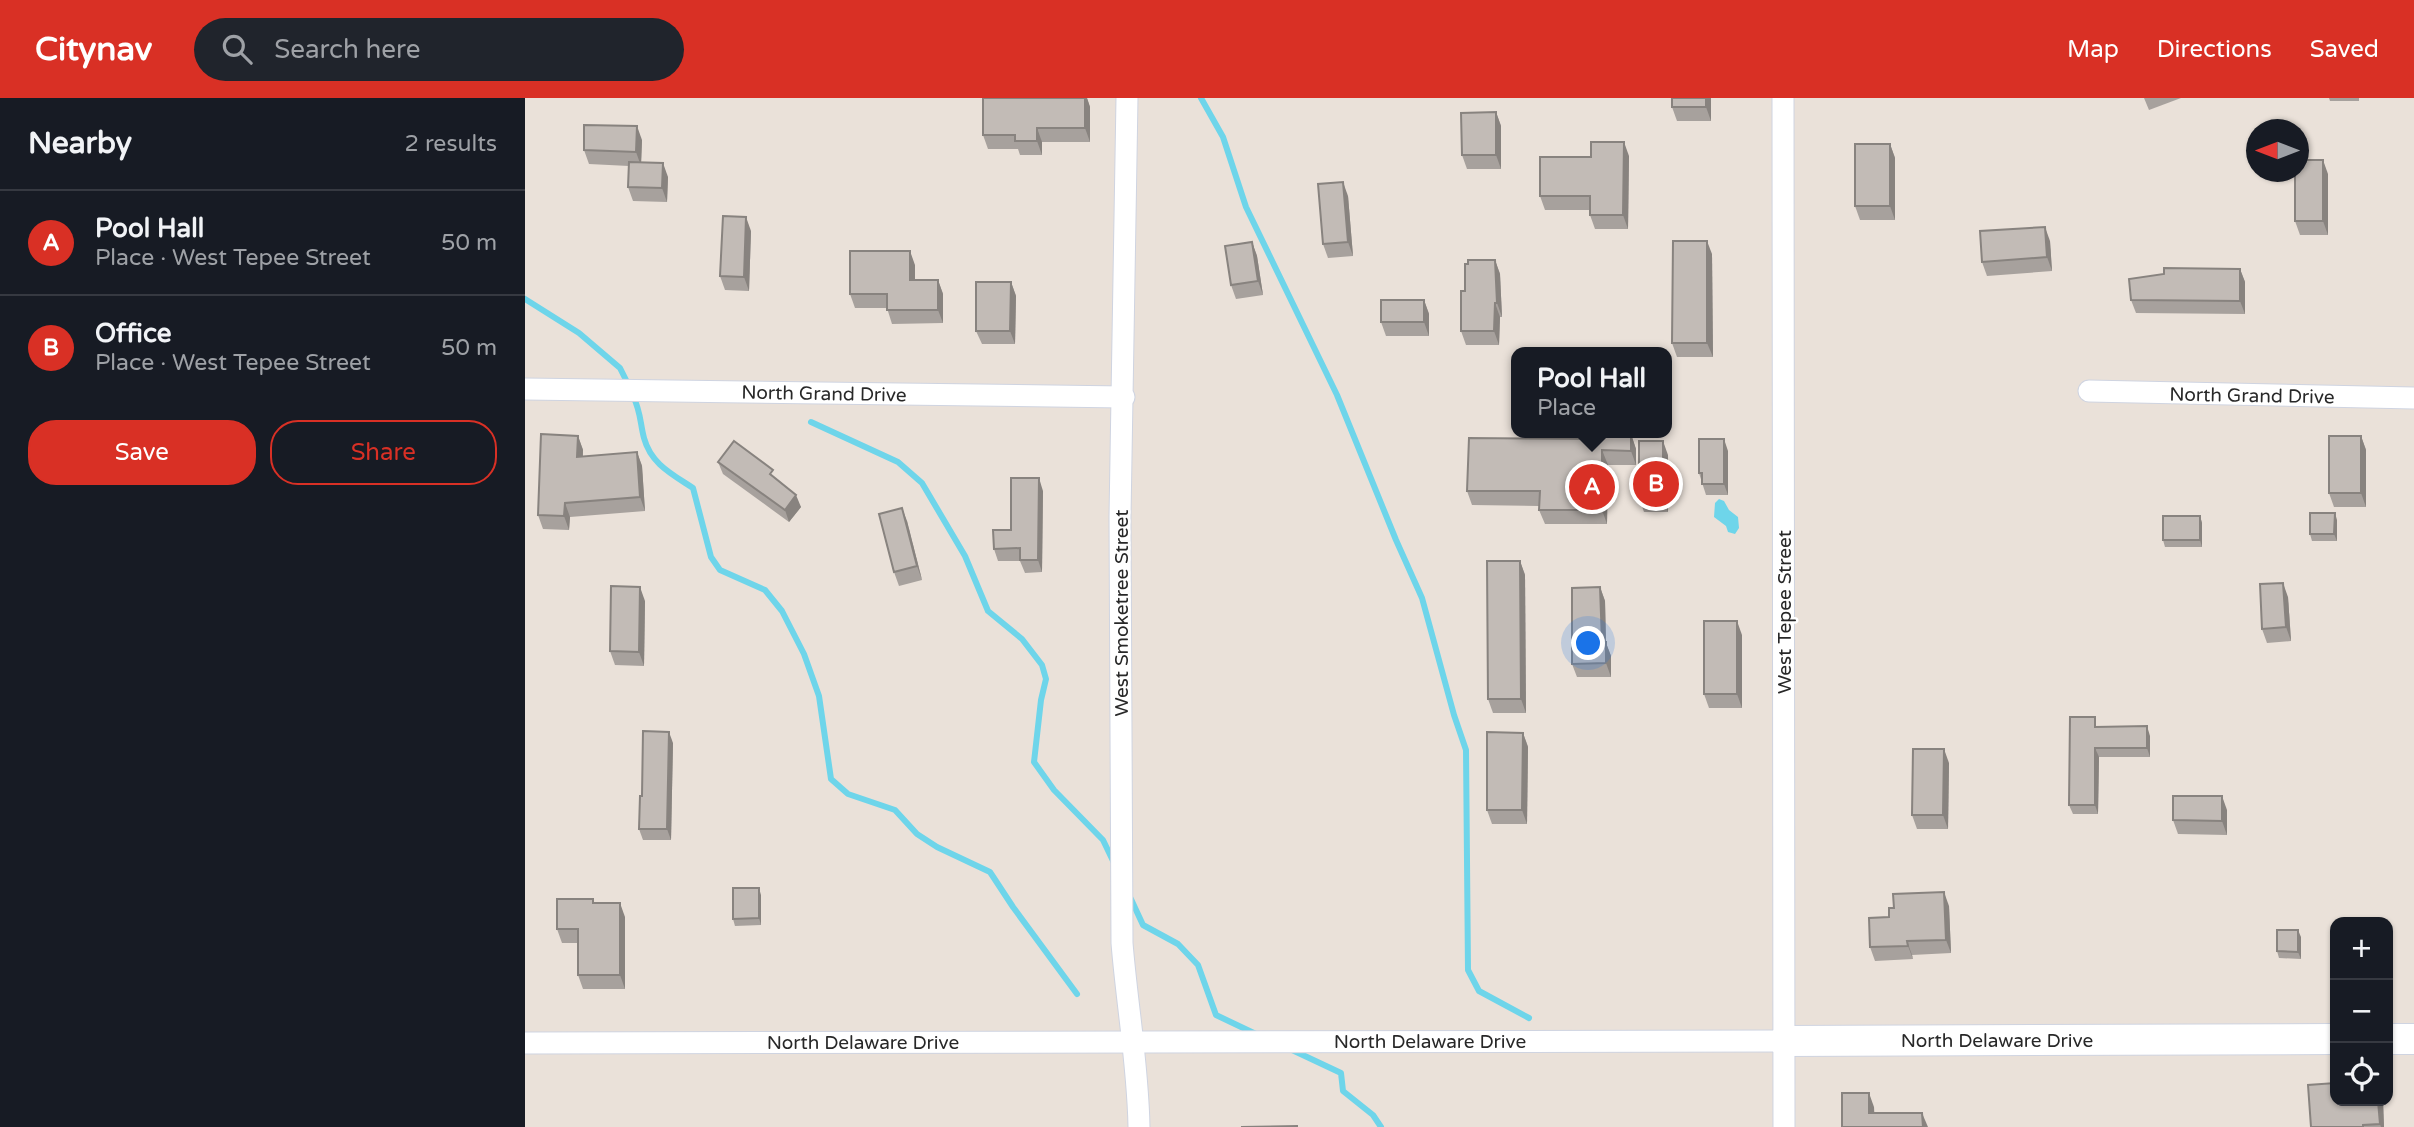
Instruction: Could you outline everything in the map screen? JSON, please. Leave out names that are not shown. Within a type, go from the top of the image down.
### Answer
[{"type":"street","name":"West Smoketree Street","points":[[1127,98],[1120,517],[1122,943],[1138,1080],[1139,1127]]},
{"type":"street","name":"West Tepee Street","points":[[1783,98],[1784,1127]]},
{"type":"street","name":"North Grand Drive","points":[[525,389],[1124,397]]},
{"type":"street","name":"North Grand Drive","points":[[2089,391],[2414,398]]},
{"type":"street","name":"North Delaware Drive","points":[[525,1043],[2330,1039]]},
{"type":"street","points":[[2393,1039],[2414,1039]]},
{"type":"water","points":[[1719,499],[1738,517],[1739,528],[1735,534],[1728,532],[1726,526],[1714,517],[1715,503]]},
{"type":"building","points":[[983,98],[1085,98],[1085,128],[1037,128],[1037,141],[1015,141],[1015,135],[983,135]]},
{"type":"building","points":[[1672,98],[1706,98],[1706,107],[1672,107]]},
{"type":"building","points":[[1496,112],[1496,155],[1462,155],[1461,113]]},
{"type":"building","points":[[584,125],[637,126],[636,152],[584,150]]},
{"type":"building","points":[[1591,142],[1624,142],[1623,215],[1590,215],[1590,196],[1540,196],[1540,157],[1591,157]]},
{"type":"building","points":[[1855,144],[1890,144],[1890,206],[1855,206]]},
{"type":"building","points":[[2309,160],[2323,160],[2323,221],[2295,221],[2295,182],[2309,182]]},
{"type":"building","points":[[629,162],[663,163],[662,188],[628,187]]},
{"type":"building","points":[[1343,182],[1348,242],[1323,244],[1318,184]]},
{"type":"building","points":[[723,216],[746,217],[744,277],[720,276]]},
{"type":"building","points":[[2045,227],[2047,257],[1982,262],[1980,231]]},
{"type":"building","points":[[1673,241],[1707,241],[1707,343],[1672,343]]},
{"type":"building","points":[[1252,242],[1258,281],[1231,285],[1225,246]]},
{"type":"building","points":[[850,251],[910,251],[910,280],[938,280],[938,310],[887,310],[887,294],[850,294]]},
{"type":"building","points":[[1468,260],[1495,260],[1497,303],[1494,331],[1461,331],[1461,291],[1465,291],[1465,264],[1468,264]]},
{"type":"building","points":[[2164,268],[2240,269],[2240,301],[2131,300],[2129,279],[2164,274]]},
{"type":"building","points":[[976,282],[1011,282],[1010,331],[976,331]]},
{"type":"building","points":[[1381,300],[1424,300],[1424,322],[1381,322]]},
{"type":"building","points":[[541,434],[578,436],[577,457],[637,452],[640,497],[565,503],[564,516],[538,515]]},
{"type":"building","points":[[2329,436],[2361,436],[2361,493],[2329,493]]},
{"type":"building","points":[[1469,438],[1631,438],[1631,451],[1602,450],[1602,510],[1539,510],[1540,491],[1467,491]]},
{"type":"building","points":[[1699,439],[1724,439],[1724,484],[1702,484],[1702,473],[1699,473]]},
{"type":"building","points":[[734,441],[773,470],[770,474],[796,495],[785,510],[718,462]]},
{"type":"building","points":[[1639,441],[1663,441],[1663,498],[1639,498]]},
{"type":"building","points":[[1011,478],[1039,478],[1038,560],[1020,560],[1020,548],[994,549],[993,530],[1011,530]]},
{"type":"building","points":[[902,508],[917,566],[894,572],[879,514]]},
{"type":"building","points":[[2310,513],[2335,513],[2334,534],[2310,534]]},
{"type":"building","points":[[2163,516],[2200,516],[2200,540],[2163,540]]},
{"type":"building","points":[[1487,561],[1520,561],[1521,699],[1488,699]]},
{"type":"building","points":[[2283,583],[2286,627],[2262,629],[2260,584]]},
{"type":"building","points":[[611,586],[640,587],[639,652],[610,651]]},
{"type":"building","points":[[1600,587],[1602,642],[1606,642],[1606,663],[1572,664],[1572,588]]},
{"type":"building","points":[[1704,621],[1737,621],[1737,694],[1704,694]]},
{"type":"building","points":[[2070,717],[2095,717],[2095,727],[2147,726],[2147,748],[2095,748],[2095,805],[2069,805]]},
{"type":"building","points":[[643,731],[669,732],[667,829],[639,829]]},
{"type":"building","points":[[1487,732],[1523,733],[1522,810],[1487,810]]},
{"type":"building","points":[[1913,749],[1944,749],[1943,815],[1912,815]]},
{"type":"building","points":[[2173,796],[2222,796],[2222,821],[2173,820]]},
{"type":"building","points":[[733,888],[759,888],[759,918],[733,919]]},
{"type":"building","points":[[1944,892],[1946,940],[1907,941],[1908,946],[1870,947],[1869,918],[1889,917],[1889,908],[1894,908],[1893,894]]},
{"type":"building","points":[[557,899],[593,899],[593,903],[620,903],[620,975],[578,975],[578,929],[557,929]]},
{"type":"building","points":[[2277,930],[2298,930],[2298,952],[2277,951]]},
{"type":"building","points":[[2330,1083],[2330,1106],[2378,1106],[2380,1124],[2363,1127],[2311,1127],[2308,1085]]},
{"type":"building","points":[[1842,1093],[1869,1093],[1869,1113],[1922,1113],[1923,1127],[1842,1127]]},
{"type":"waterway","points":[[1201,98],[1223,137],[1246,207],[1337,395],[1422,598],[1466,750],[1468,970],[1479,991],[1529,1018]]},
{"type":"waterway","points":[[525,299],[579,333],[620,368],[629,386]]},
{"type":"waterway","points":[[633,396],[644,438],[652,455],[663,468],[693,488],[711,557],[720,570],[765,590],[782,611],[804,654],[819,696],[831,779],[848,794],[895,810],[917,834],[937,847],[990,872],[1077,994]]},
{"type":"waterway","points":[[811,422],[898,462],[922,483],[965,556],[988,611],[1022,639],[1042,665],[1046,679],[1034,762],[1054,790],[1103,840],[1115,865]]},
{"type":"waterway","points":[[1130,897],[1143,925],[1178,944],[1198,965],[1216,1015],[1258,1035]]},
{"type":"waterway","points":[[1290,1049],[1341,1073],[1343,1091],[1373,1115],[1381,1127]]},
{"type":"place","name":"Office","points":[[1656,484]]},
{"type":"place","name":"Pool Hall","points":[[1592,487]]}]
